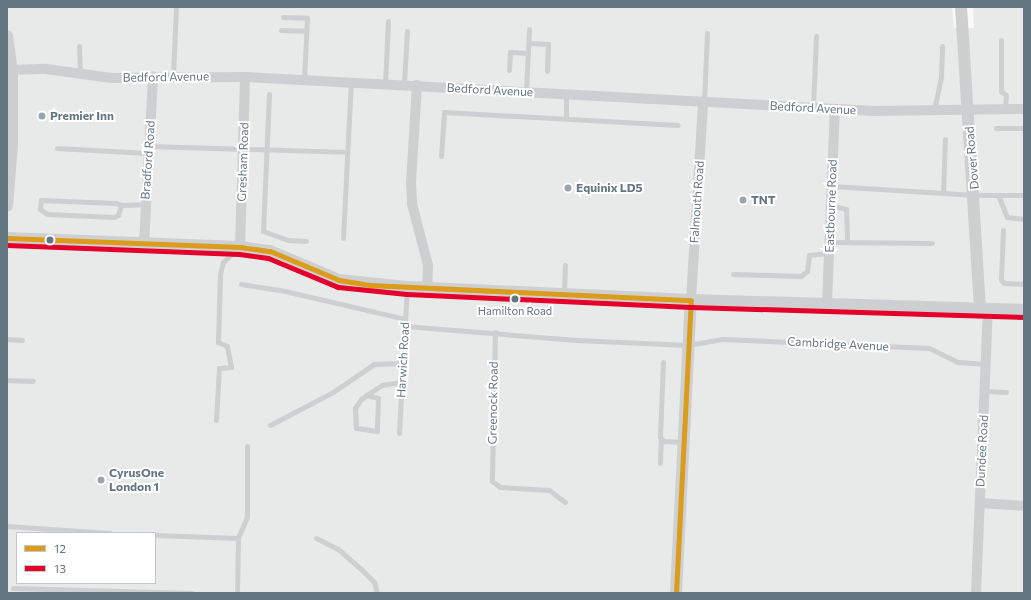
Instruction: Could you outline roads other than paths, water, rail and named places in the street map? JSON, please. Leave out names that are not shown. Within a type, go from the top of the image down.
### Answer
[{"type":"street","name":"Dover Road","points":[[962,7],[968,110],[984,309]]},
{"type":"street","points":[[7,36],[12,70],[7,206]]},
{"type":"street","name":"Bedford Avenue","points":[[12,70],[46,69],[111,78],[153,76],[245,77],[404,84],[704,103],[835,109],[1024,110]]},
{"type":"street","name":"Bradford Road","points":[[144,244],[153,76]]},
{"type":"street","name":"Gresham Road","points":[[240,247],[245,77]]},
{"type":"street","points":[[417,85],[411,182],[412,204],[428,265],[427,288]]},
{"type":"street","name":"Falmouth Road","points":[[691,300],[704,103]]},
{"type":"street","name":"Eastbourne Road","points":[[827,304],[835,109]]},
{"type":"street","points":[[7,238],[240,247],[270,251],[346,281],[407,288],[564,293],[691,300],[1024,310]]},
{"type":"street","points":[[676,593],[691,300]]},
{"type":"street","name":"Dundee Road","points":[[976,593],[986,364],[984,309]]},
{"type":"street","points":[[980,503],[1024,506]]},
{"type":"lane","points":[[173,76],[176,7]]},
{"type":"lane","points":[[283,17],[307,18],[304,80]]},
{"type":"lane","points":[[385,84],[388,21]]},
{"type":"lane","points":[[526,92],[529,29]]},
{"type":"lane","points":[[281,30],[306,31]]},
{"type":"lane","points":[[404,84],[407,31]]},
{"type":"lane","points":[[704,103],[707,33]]},
{"type":"lane","points":[[813,108],[816,36]]},
{"type":"lane","points":[[1001,40],[1001,91],[1006,95],[1005,110]]},
{"type":"lane","points":[[529,43],[548,44],[547,71]]},
{"type":"lane","points":[[80,46],[80,74]]},
{"type":"lane","points":[[934,110],[941,77],[942,46]]},
{"type":"lane","points":[[509,70],[510,52],[528,53]]},
{"type":"lane","points":[[343,238],[351,82]]},
{"type":"lane","points":[[269,94],[263,231],[288,240],[306,241]]},
{"type":"lane","points":[[566,94],[566,118]]},
{"type":"lane","points":[[441,156],[444,112],[678,125]]},
{"type":"lane","points":[[996,128],[1024,128]]},
{"type":"lane","points":[[943,193],[945,139]]},
{"type":"lane","points":[[57,148],[243,148],[347,152]]},
{"type":"lane","points":[[832,186],[975,195],[1024,194]]},
{"type":"lane","points":[[998,195],[1007,217],[1024,219]]},
{"type":"lane","points":[[121,205],[118,215],[114,217],[47,214],[40,209],[41,200],[121,205],[145,204]]},
{"type":"lane","points":[[831,205],[846,209],[847,242]]},
{"type":"lane","points":[[1003,230],[1001,280],[1004,283],[1024,284]]},
{"type":"lane","points":[[829,242],[932,243]]},
{"type":"lane","points":[[216,420],[219,368],[230,367],[226,346],[218,342],[220,274],[223,262],[240,247]]},
{"type":"lane","points":[[733,274],[801,276],[807,271],[809,256],[829,252]]},
{"type":"lane","points":[[564,293],[565,265]]},
{"type":"lane","points":[[242,284],[284,291],[405,319]]},
{"type":"lane","name":"Harwich Road","points":[[399,433],[407,288]]},
{"type":"lane","name":"Cambridge Avenue","points":[[405,326],[495,332],[576,340],[688,344],[721,339],[929,348],[958,362],[986,364]]},
{"type":"lane","name":"Greenock Road","points":[[495,332],[492,474],[494,484],[500,488],[544,490],[565,502]]},
{"type":"lane","points":[[7,339],[22,340]]},
{"type":"lane","points":[[660,463],[663,362]]},
{"type":"lane","points":[[270,425],[328,395],[374,364],[403,363]]},
{"type":"lane","points":[[7,380],[33,381]]},
{"type":"lane","points":[[366,396],[378,398],[377,431],[356,428],[355,408],[366,396],[382,385],[402,382]]},
{"type":"lane","points":[[985,391],[1006,392]]},
{"type":"lane","points":[[661,440],[683,442]]},
{"type":"lane","points":[[237,593],[238,538],[247,517],[247,446]]},
{"type":"lane","points":[[7,526],[95,532]]},
{"type":"lane","points":[[156,535],[238,538]]},
{"type":"lane","points":[[316,538],[338,549],[360,568],[374,582],[377,593]]},
{"type":"lane","points":[[13,588],[192,593]]},
{"type":"place","name":"Premier Inn","points":[[42,116]]},
{"type":"place","name":"Equinix LD5","points":[[568,188]]},
{"type":"place","name":"TNT","points":[[743,200]]},
{"type":"place","name":"Hamilton Road","points":[[515,299]]},
{"type":"place","name":"CyrusOne London 1","points":[[101,480]]}]
